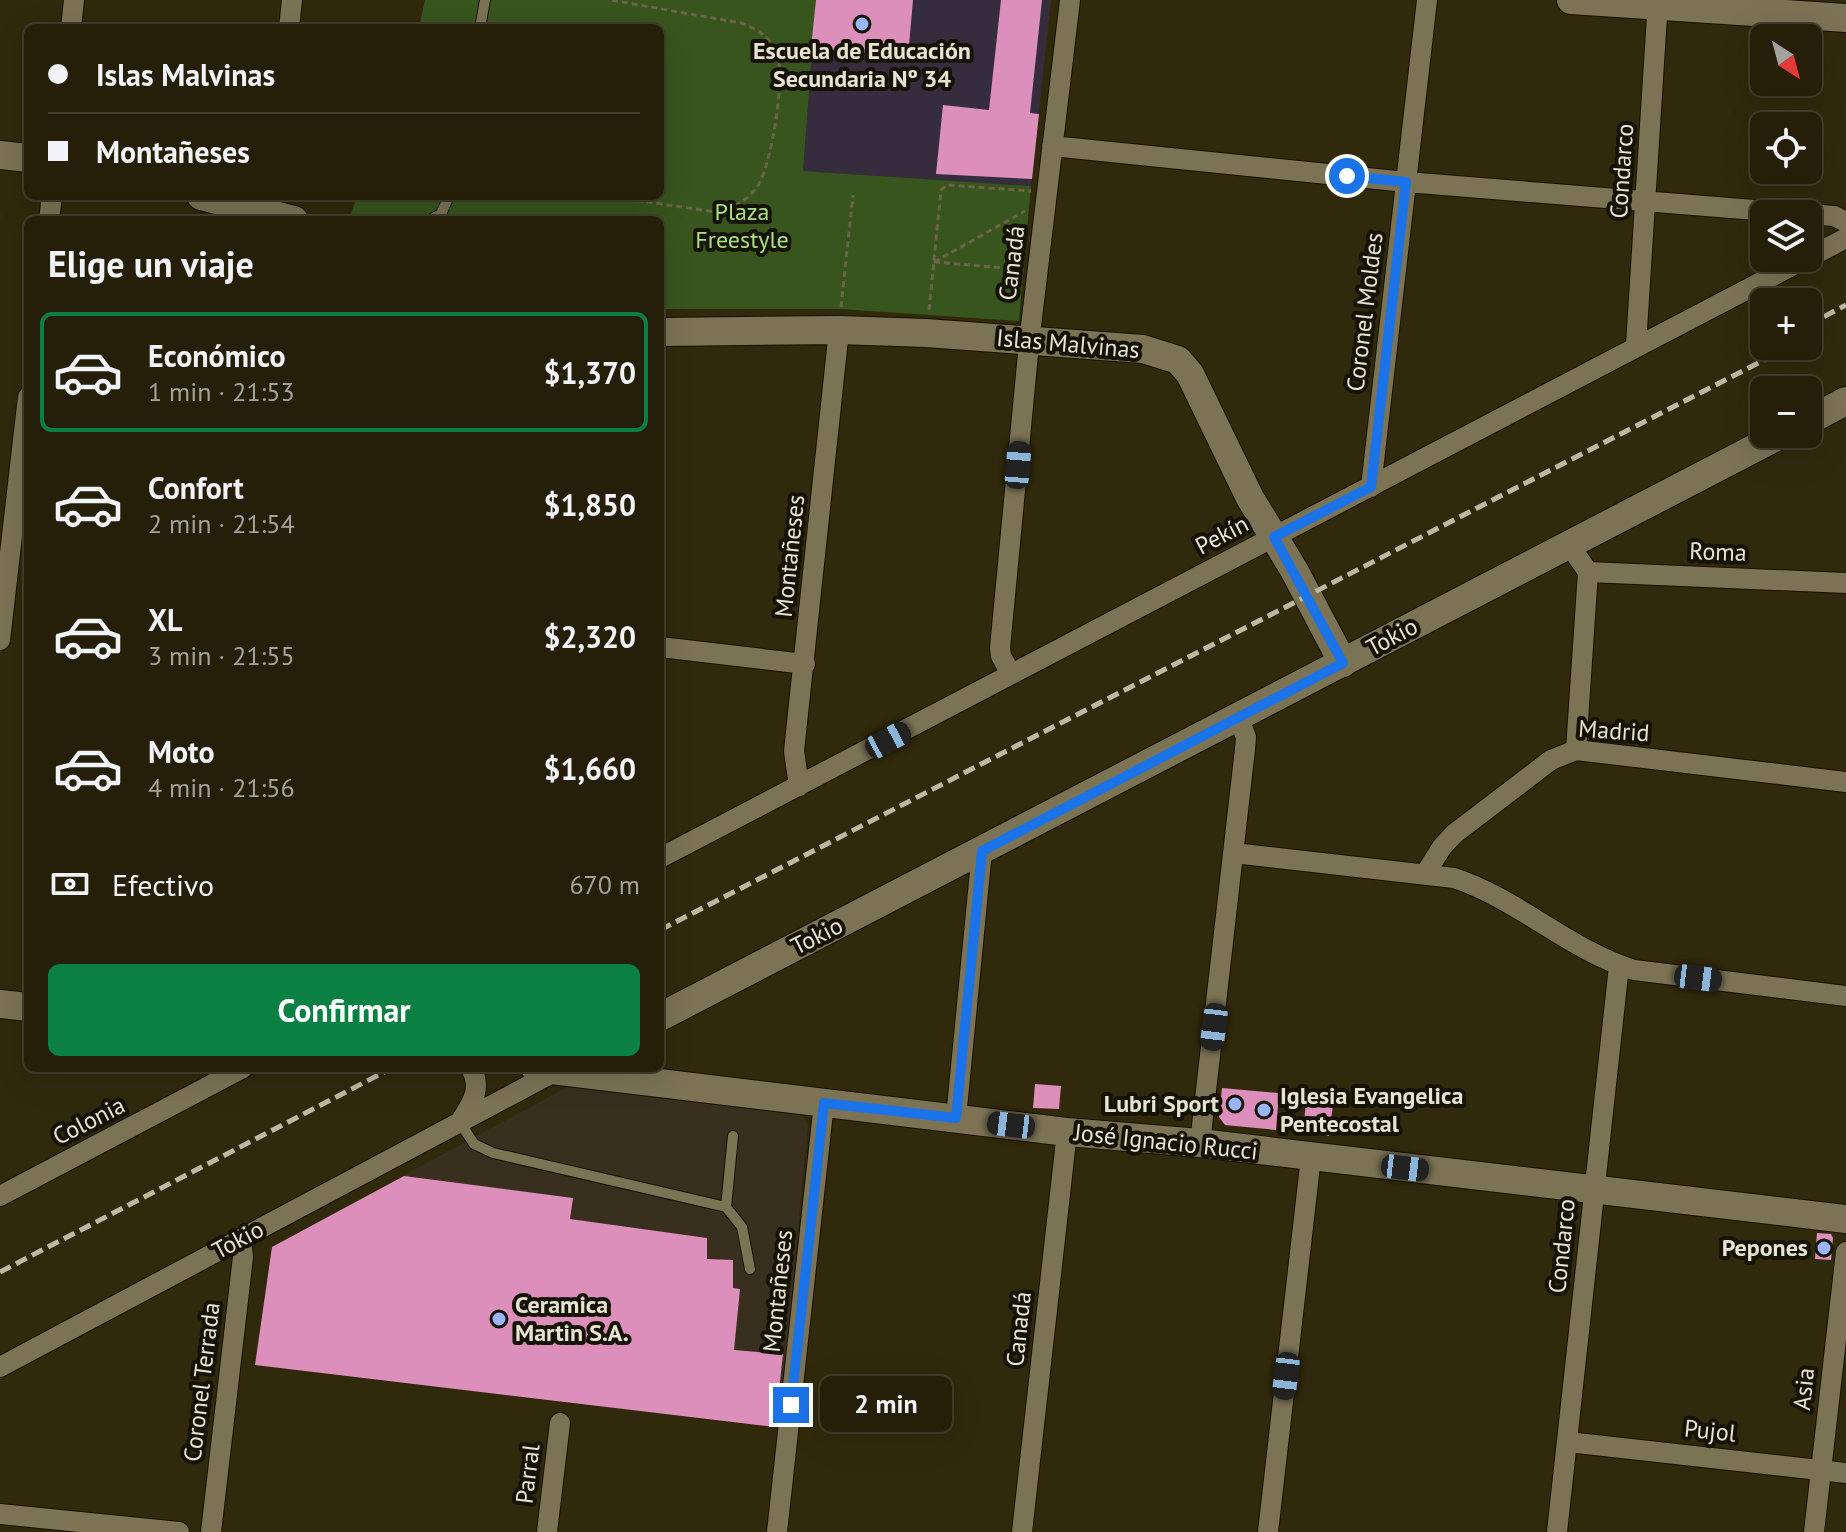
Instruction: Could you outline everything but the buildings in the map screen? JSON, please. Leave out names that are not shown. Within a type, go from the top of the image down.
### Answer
[{"type":"street","points":[[71,24],[74,0]]},
{"type":"street","points":[[289,24],[292,0]]},
{"type":"street","name":"Canadá","points":[[1011,674],[1000,648],[1029,343],[1070,0]]},
{"type":"street","name":"Coronel Moldes","points":[[1371,487],[1427,0]]},
{"type":"street","points":[[1571,0],[1846,18]]},
{"type":"street","name":"Condarco","points":[[1636,345],[1658,4]]},
{"type":"street","points":[[1052,146],[1406,182],[1750,210]]},
{"type":"street","points":[[0,155],[24,158]]},
{"type":"street","points":[[222,200],[268,209]]},
{"type":"street","points":[[1822,215],[1834,216],[1846,222]]},
{"type":"street","name":"Pekín","points":[[1822,251],[1846,238]]},
{"type":"street","name":"Pekín","points":[[664,856],[1780,272]]},
{"type":"street","name":"Islas Malvinas","points":[[664,332],[839,330],[926,333],[1143,349],[1178,360],[1190,374],[1250,498],[1343,663]]},
{"type":"street","name":"Montañeses","points":[[799,786],[794,751],[839,330]]},
{"type":"street","points":[[1822,414],[1846,401]]},
{"type":"street","points":[[0,640],[3,579],[24,426]]},
{"type":"street","name":"Tokio","points":[[664,1015],[1755,448]]},
{"type":"street","points":[[1568,543],[1588,572],[1576,750]]},
{"type":"street","name":"Roma","points":[[1588,572],[1846,583]]},
{"type":"street","points":[[3,579],[24,582]]},
{"type":"street","points":[[664,647],[805,664]]},
{"type":"street","points":[[1200,1143],[1245,749],[1246,737],[1238,717]]},
{"type":"street","name":"Madrid","points":[[1425,874],[1454,834],[1551,760],[1576,750],[1846,782]]},
{"type":"street","points":[[956,1118],[982,851]]},
{"type":"street","points":[[1234,853],[1454,878],[1479,887],[1619,966],[1846,996]]},
{"type":"street","name":"Condarco","points":[[1557,1532],[1619,966]]},
{"type":"street","points":[[0,1004],[24,1007]]},
{"type":"street","name":"Colonia","points":[[0,1196],[235,1072]]},
{"type":"street","points":[[460,1120],[477,1089],[473,1072]]},
{"type":"street","name":"Tokio","points":[[0,1367],[545,1072]]},
{"type":"street","name":"José Ignacio Rucci","points":[[593,1072],[1067,1132],[1200,1143],[1846,1219]]},
{"type":"street","name":"Montañeses","points":[[777,1532],[824,1103]]},
{"type":"street","name":"Canadá","points":[[1022,1532],[1067,1132]]},
{"type":"street","points":[[1268,1532],[1311,1157]]},
{"type":"street","name":"Coronel Terrada","points":[[211,1532],[243,1257],[241,1239]]},
{"type":"street","name":"Asia","points":[[1814,1532],[1846,1252]]},
{"type":"street","name":"Parral","points":[[547,1532],[560,1423]]},
{"type":"street","name":"Pujol","points":[[1568,1442],[1846,1473]]},
{"type":"street","points":[[0,1514],[179,1532]]},
{"type":"lane","points":[[481,24],[485,0]]},
{"type":"lane","points":[[460,1120],[474,1144],[493,1153],[726,1207],[742,1227],[750,1269]]},
{"type":"lane","points":[[726,1207],[733,1136]]},
{"type":"path","points":[[611,0],[741,23],[758,29],[770,41],[781,71],[765,174],[747,199],[733,208],[716,212],[634,200]]},
{"type":"path","points":[[926,333],[941,190],[947,185],[1046,196]]},
{"type":"path","points":[[839,330],[853,195]]},
{"type":"path","points":[[934,262],[1046,196]]},
{"type":"path","points":[[934,262],[1037,271]]},
{"type":"shaded area","points":[[816,0],[1051,0],[1031,186],[803,171]]},
{"type":"shaded area","name":"Ceramica Martin S.A.","points":[[573,1084],[803,1116],[808,1125],[779,1427],[255,1365],[272,1247]]},
{"type":"green space","name":"Plaza Freestyle","points":[[425,0],[816,0],[803,171],[1031,186],[1019,321],[840,309],[664,309],[664,216],[350,216],[356,200],[664,200],[664,24],[420,24]]},
{"type":"railway","points":[[1822,318],[1846,305]]},
{"type":"railway","points":[[664,928],[1764,360]]},
{"type":"railway","points":[[0,1272],[384,1072]]},
{"type":"place","name":"Escuela de Educación Secundaria Nº 34","points":[[862,24]]},
{"type":"place","name":"Lubri Sport","points":[[1235,1104]]},
{"type":"place","name":"Iglesia Evangelica Pentecostal","points":[[1264,1110]]},
{"type":"place","name":"Pepones","points":[[1824,1248]]},
{"type":"place","name":"Ceramica Martin S.A.","points":[[499,1319]]},
{"type":"route","points":[[791,1405],[824,1103],[956,1118],[982,851],[1343,663],[1274,537],[1371,487],[1406,182],[1347,176]]}]
